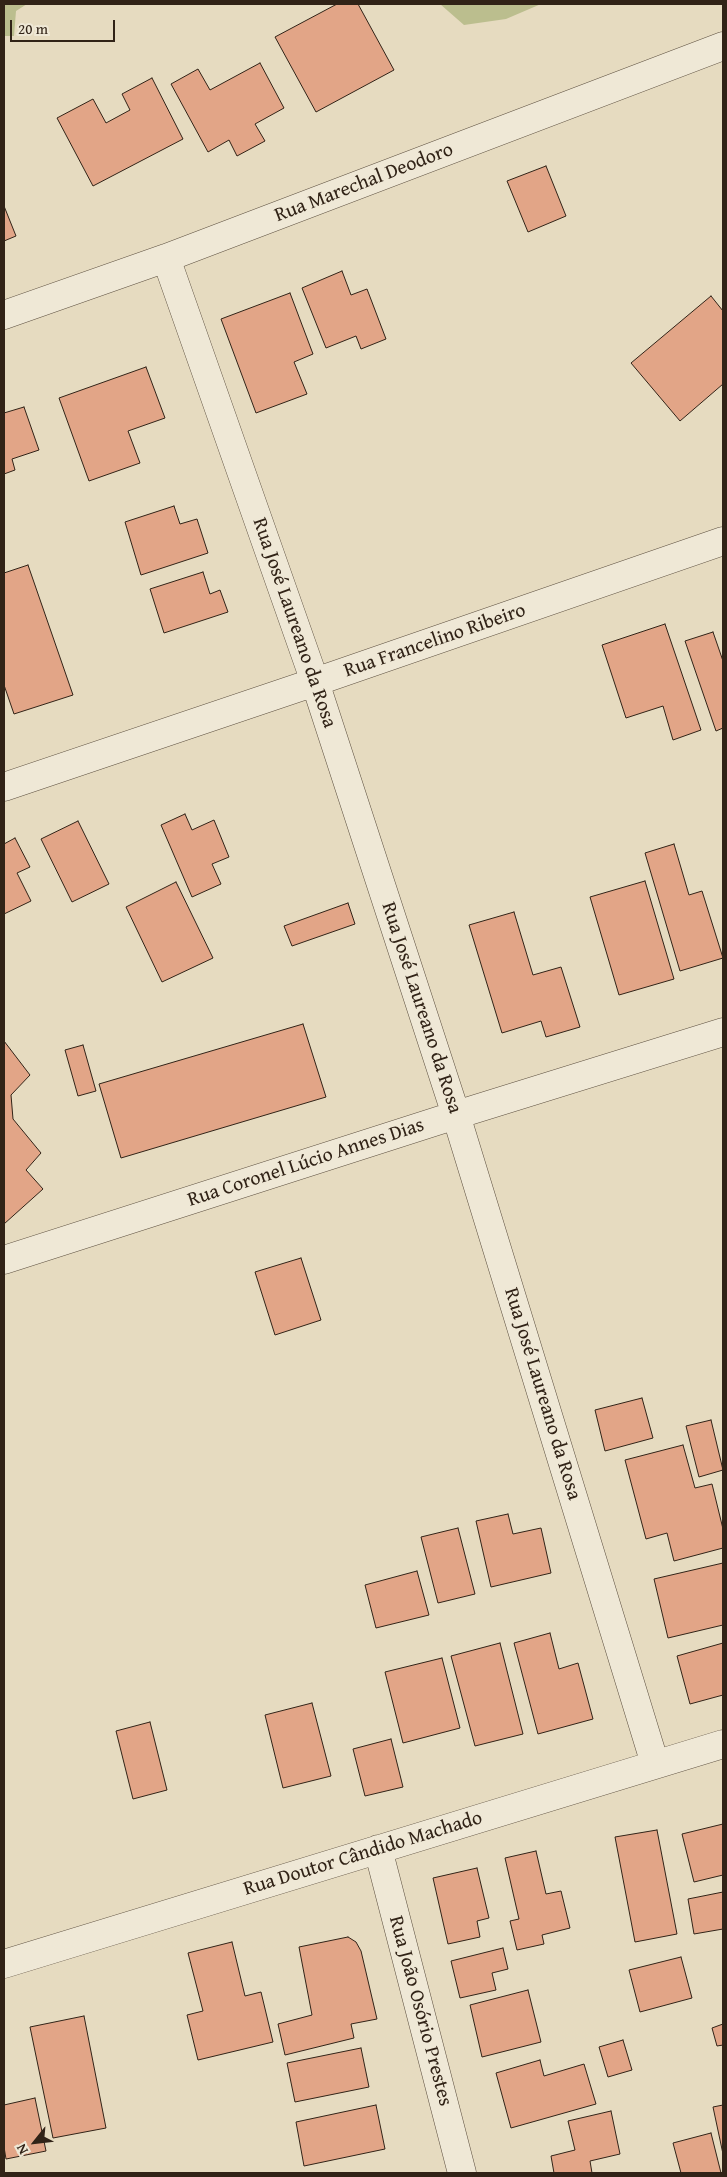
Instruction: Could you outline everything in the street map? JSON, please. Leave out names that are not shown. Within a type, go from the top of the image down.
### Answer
[{"type":"street","name":"Rua Marechal Deodoro","points":[[4,315],[166,258],[723,46]]},
{"type":"street","name":"Rua José Laureano da Rosa","points":[[166,258],[315,682],[456,1114],[655,1764]]},
{"type":"street","name":"Rua Francelino Ribeiro","points":[[4,787],[723,541]]},
{"type":"street","name":"Rua Coronel Lúcio Annes Dias","points":[[4,1260],[456,1114],[723,1032]]},
{"type":"street","name":"Rua Doutor Cândido Machado","points":[[4,1964],[723,1744]]},
{"type":"street","name":"Rua João Osório Prestes","points":[[378,1849],[462,2173]]},
{"type":"green space","points":[[4,4],[27,4],[16,11],[14,36],[4,36]]},
{"type":"green space","points":[[440,4],[541,4],[506,19],[464,25]]},
{"type":"building","points":[[337,4],[358,4],[394,70],[316,112],[275,37]]},
{"type":"building","points":[[260,63],[284,108],[255,124],[265,141],[237,156],[229,140],[208,152],[171,84],[198,69],[210,90]]},
{"type":"building","points":[[152,78],[183,139],[93,186],[57,118],[93,99],[106,123],[130,110],[122,94]]},
{"type":"building","points":[[546,166],[566,216],[528,232],[507,181]]},
{"type":"building","points":[[4,206],[16,236],[4,241]]},
{"type":"building","points":[[342,271],[351,295],[367,289],[386,339],[361,349],[356,336],[326,348],[302,288]]},
{"type":"building","points":[[290,293],[313,354],[294,362],[307,394],[256,413],[221,319]]},
{"type":"building","points":[[711,296],[723,311],[723,384],[680,421],[631,363]]},
{"type":"building","points":[[146,367],[165,418],[128,431],[140,463],[89,481],[59,398]]},
{"type":"building","points":[[24,407],[39,450],[12,459],[15,470],[4,474],[4,413]]},
{"type":"building","points":[[174,506],[180,524],[197,519],[208,553],[141,575],[125,522]]},
{"type":"building","points":[[28,565],[73,695],[14,714],[4,685],[4,573]]},
{"type":"building","points":[[203,572],[210,594],[220,590],[228,612],[164,633],[150,589]]},
{"type":"building","points":[[665,624],[701,730],[673,740],[663,706],[626,718],[602,645]]},
{"type":"building","points":[[713,632],[723,661],[723,728],[716,731],[685,641]]},
{"type":"building","points":[[185,814],[192,830],[214,820],[229,857],[212,864],[221,884],[192,897],[161,825]]},
{"type":"building","points":[[78,821],[109,884],[72,902],[41,839]]},
{"type":"building","points":[[15,838],[30,867],[17,873],[31,901],[4,914],[4,844]]},
{"type":"building","points":[[674,844],[689,895],[702,891],[723,958],[680,971],[645,853]]},
{"type":"building","points":[[645,881],[674,979],[619,995],[590,897]]},
{"type":"building","points":[[176,882],[213,958],[162,982],[126,907]]},
{"type":"building","points":[[348,903],[355,924],[292,946],[284,926]]},
{"type":"building","points":[[514,912],[533,975],[561,967],[580,1027],[546,1037],[541,1021],[502,1033],[469,925]]},
{"type":"building","points":[[303,1024],[326,1097],[121,1158],[99,1084]]},
{"type":"building","points":[[4,1041],[30,1075],[11,1095],[13,1119],[41,1153],[26,1170],[43,1189],[4,1224]]},
{"type":"building","points":[[83,1045],[96,1091],[78,1096],[65,1050]]},
{"type":"building","points":[[301,1258],[321,1320],[275,1335],[255,1272]]},
{"type":"building","points":[[642,1398],[653,1438],[605,1451],[595,1410]]},
{"type":"building","points":[[711,1420],[723,1470],[699,1477],[686,1426]]},
{"type":"building","points":[[683,1445],[695,1488],[712,1484],[723,1529],[723,1548],[674,1561],[667,1533],[646,1539],[625,1460]]},
{"type":"building","points":[[508,1514],[513,1534],[541,1528],[551,1573],[491,1587],[476,1521]]},
{"type":"building","points":[[458,1528],[475,1594],[438,1603],[421,1537]]},
{"type":"building","points":[[723,1563],[723,1625],[668,1638],[654,1579]]},
{"type":"building","points":[[417,1571],[429,1615],[376,1628],[365,1585]]},
{"type":"building","points":[[550,1633],[559,1669],[578,1663],[593,1719],[538,1734],[514,1643]]},
{"type":"building","points":[[500,1643],[523,1734],[475,1746],[451,1656]]},
{"type":"building","points":[[723,1643],[723,1695],[690,1704],[677,1656]]},
{"type":"building","points":[[442,1658],[460,1728],[403,1743],[385,1672]]},
{"type":"building","points":[[312,1703],[331,1776],[283,1788],[265,1715]]},
{"type":"building","points":[[150,1722],[167,1790],[133,1799],[116,1731]]},
{"type":"building","points":[[391,1739],[403,1787],[365,1796],[353,1749]]},
{"type":"building","points":[[723,1824],[723,1875],[694,1882],[682,1834]]},
{"type":"building","points":[[657,1830],[677,1934],[635,1942],[615,1837]]},
{"type":"building","points":[[536,1851],[546,1894],[561,1891],[570,1928],[542,1935],[544,1944],[517,1950],[510,1921],[519,1919],[505,1858]]},
{"type":"building","points":[[477,1868],[489,1918],[477,1921],[480,1937],[448,1944],[433,1878]]},
{"type":"building","points":[[723,1892],[723,1929],[694,1934],[688,1899]]},
{"type":"building","points":[[348,1937],[356,1942],[361,1951],[377,2019],[351,2024],[354,2038],[285,2055],[278,2024],[312,2015],[299,1947]]},
{"type":"building","points":[[232,1942],[245,1996],[261,1992],[273,2042],[198,2060],[187,2015],[203,2011],[188,1953]]},
{"type":"building","points":[[503,1948],[508,1969],[492,1973],[496,1990],[460,1998],[451,1961]]},
{"type":"building","points":[[681,1957],[692,1998],[640,2012],[629,1970]]},
{"type":"building","points":[[528,1990],[541,2042],[482,2057],[470,2005]]},
{"type":"building","points":[[84,2016],[106,2128],[53,2138],[30,2027]]},
{"type":"building","points":[[723,2024],[723,2045],[717,2046],[712,2028]]},
{"type":"building","points":[[623,2040],[632,2070],[608,2077],[599,2047]]},
{"type":"building","points":[[361,2048],[369,2087],[295,2102],[287,2063]]},
{"type":"building","points":[[540,2060],[544,2076],[584,2064],[596,2104],[511,2128],[496,2073]]},
{"type":"building","points":[[35,2098],[46,2151],[6,2159],[4,2147],[4,2105]]},
{"type":"building","points":[[376,2105],[385,2149],[304,2166],[296,2122]]},
{"type":"building","points":[[723,2105],[723,2154],[713,2107]]},
{"type":"building","points":[[611,2111],[620,2154],[590,2161],[592,2173],[554,2173],[551,2156],[575,2150],[568,2121]]},
{"type":"building","points":[[711,2133],[721,2173],[681,2173],[673,2143]]}]
